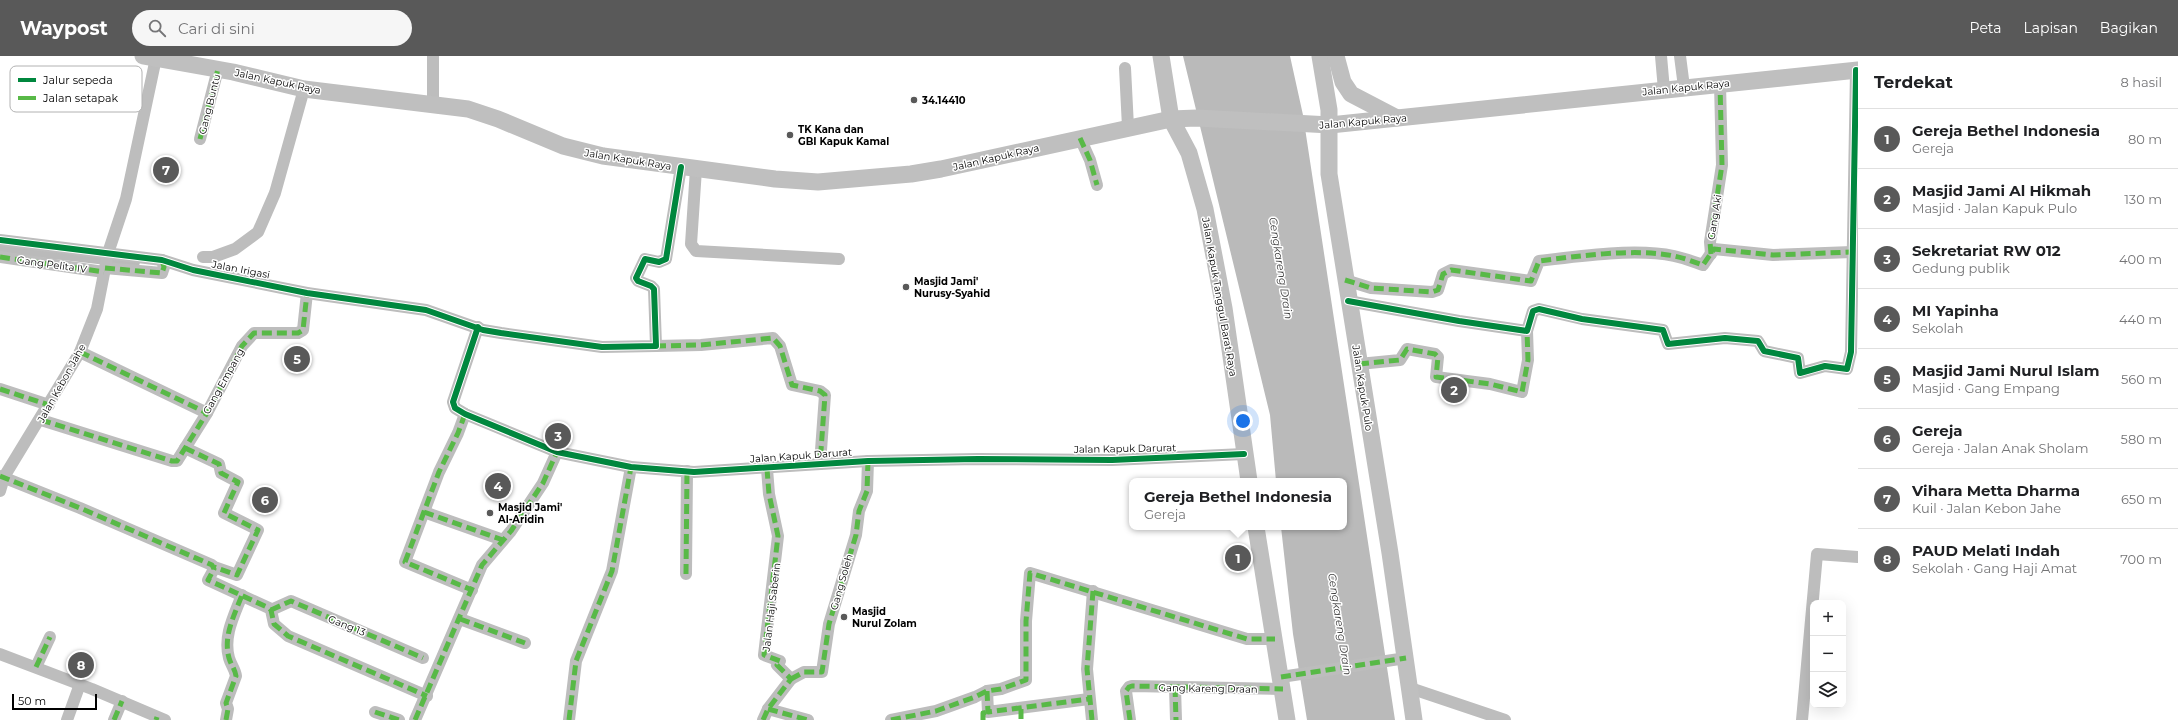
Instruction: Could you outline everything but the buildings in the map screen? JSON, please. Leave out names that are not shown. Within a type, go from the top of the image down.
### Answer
[{"type":"main road","name":"Jalan Kapuk Tanggul Barat Raya","points":[[1161,56],[1171,119],[1189,153],[1205,209],[1224,308],[1248,478]]},
{"type":"main road","name":"Jalan Kapuk Pulo","points":[[1320,56],[1327,88],[1323,125],[1329,174],[1359,364],[1399,659],[1410,688],[1414,720]]},
{"type":"main road","points":[[1336,56],[1343,82],[1351,94],[1397,118]]},
{"type":"main road","name":"Jalan Kapuk Raya","points":[[150,57],[218,69],[304,89],[468,109],[498,119],[563,146],[586,153],[688,168],[818,182],[941,169],[1128,127],[1171,119],[1197,118],[1323,125],[1857,70]]},
{"type":"main road","points":[[1257,530],[1275,639],[1285,680],[1287,720]]},
{"type":"street","points":[[433,56],[433,104]]},
{"type":"street","points":[[1661,56],[1664,90]]},
{"type":"street","points":[[1680,56],[1684,87]]},
{"type":"street","name":"Jalan Kebon Jahe","points":[[142,104],[150,57]]},
{"type":"street","points":[[1125,68],[1128,127]]},
{"type":"street","name":"Gang Buntu","points":[[200,139],[218,69]]},
{"type":"street","points":[[1359,364],[1400,360],[1407,349],[1435,354],[1438,357],[1436,377],[1490,384],[1522,392],[1528,360],[1527,331],[1533,311],[1539,309],[1582,319],[1663,330],[1668,344],[1725,338],[1758,341],[1764,351],[1798,358],[1800,373],[1825,366],[1847,369],[1851,352],[1857,70]]},
{"type":"street","name":"Gang Aki","points":[[1711,254],[1710,242],[1722,165],[1720,84]]},
{"type":"street","points":[[203,257],[213,257],[235,249],[258,232],[275,193],[304,89]]},
{"type":"street","name":"Jalan Kebon Jahe","points":[[0,491],[2,476],[41,420],[80,352],[97,309],[106,263],[126,199],[141,112]]},
{"type":"street","points":[[1080,138],[1090,160],[1096,185]]},
{"type":"street","points":[[688,168],[691,244],[696,251],[839,259]]},
{"type":"street","points":[[656,346],[654,289],[651,286],[638,281],[636,278],[645,259],[659,262],[666,259],[688,168]]},
{"type":"street","name":"Jalan Irigasi","points":[[0,240],[106,263],[162,273],[164,267],[162,260],[193,270],[307,293],[426,310],[501,333],[602,347],[701,345],[773,338],[780,346],[792,385],[820,391],[824,395],[820,464]]},
{"type":"street","name":"Gang Aki","points":[[1711,254],[1714,249],[1772,255],[1852,252]]},
{"type":"street","points":[[1345,280],[1371,288],[1432,292],[1438,290],[1443,274],[1451,270],[1531,281],[1539,261],[1579,256],[1651,253],[1675,256],[1703,265],[1711,254]]},
{"type":"street","name":"Gang Pelita IV","points":[[0,257],[106,263]]},
{"type":"street","name":"Gang Empang","points":[[41,420],[172,461],[177,461],[207,413],[242,346],[254,333],[298,333],[304,330],[307,293]]},
{"type":"street","points":[[1348,301],[1459,321],[1527,331]]},
{"type":"street","points":[[472,590],[406,563],[439,472],[458,433],[464,414],[455,408],[454,402],[478,327]]},
{"type":"street","points":[[80,352],[207,413]]},
{"type":"street","points":[[0,389],[49,405]]},
{"type":"street","name":"Jalan Kapuk Darurat","points":[[464,414],[557,452],[630,467],[687,471],[767,469],[868,461],[978,458],[1112,460],[1244,454]]},
{"type":"street","points":[[2,476],[80,508],[214,567],[237,575],[258,530],[224,513],[238,482],[221,473],[219,464],[185,448]]},
{"type":"street","points":[[415,720],[460,620],[482,565],[511,530],[543,483],[557,452]]},
{"type":"street","name":"Gang Soleh","points":[[791,679],[804,672],[822,672],[829,624],[856,535],[866,491],[868,461]]},
{"type":"street","points":[[569,720],[576,661],[612,571],[630,467]]},
{"type":"street","name":"Jalan Haji Saberin","points":[[767,469],[769,494],[778,536],[764,655],[780,661],[778,665],[791,679]]},
{"type":"street","points":[[686,574],[687,471]]},
{"type":"street","points":[[424,512],[503,540]]},
{"type":"street","points":[[1802,720],[1817,554],[1858,557]]},
{"type":"street","points":[[214,567],[208,580],[271,610],[274,624],[288,636],[427,696]]},
{"type":"street","points":[[891,720],[936,711],[975,697],[987,691],[1001,689],[1026,680],[1026,622],[1029,573],[1247,639],[1275,639]]},
{"type":"street","points":[[1092,591],[1087,670],[1092,720]]},
{"type":"street","points":[[226,720],[228,709],[226,703],[236,676],[229,659],[229,627],[242,595]]},
{"type":"street","name":"Gang 13","points":[[271,610],[291,601],[423,658]]},
{"type":"street","points":[[460,620],[525,643]]},
{"type":"street","points":[[36,667],[50,637]]},
{"type":"street","points":[[0,654],[80,684],[160,719]]},
{"type":"street","name":"Gang Kareng Draan","points":[[1130,720],[1126,691],[1132,686],[1175,687],[1285,680],[1399,659]]},
{"type":"street","points":[[791,679],[765,715],[808,720]]},
{"type":"street","points":[[67,720],[80,684]]},
{"type":"street","points":[[1175,687],[1176,720]]},
{"type":"street","points":[[1410,688],[1505,720]]},
{"type":"street","points":[[987,691],[986,716],[1021,714],[1089,699]]},
{"type":"street","points":[[114,720],[122,702]]},
{"type":"street","points":[[375,712],[399,720]]},
{"type":"water","name":"Cengkareng Drain","points":[[1183,56],[1290,56],[1303,115],[1395,720],[1307,720],[1293,634],[1281,530],[1347,530],[1347,478],[1276,478],[1270,415]]},
{"type":"waterway","points":[[0,247],[134,262]]},
{"type":"marked path","points":[[200,139],[218,69]]},
{"type":"marked path","points":[[1711,254],[1710,242],[1722,165],[1720,84]]},
{"type":"marked path","points":[[1080,138],[1090,160],[1097,185]]},
{"type":"marked path","points":[[1345,280],[1371,288],[1432,292],[1438,290],[1443,274],[1451,270],[1531,281],[1539,261],[1589,255],[1625,253],[1659,254],[1678,257],[1703,265],[1714,249],[1773,255],[1852,252]]},
{"type":"marked path","points":[[0,257],[104,272]]},
{"type":"marked path","points":[[105,268],[162,273],[164,267],[162,260]]},
{"type":"marked path","points":[[41,420],[172,461],[177,461],[207,413],[242,346],[254,333],[298,333],[303,330],[307,293]]},
{"type":"marked path","points":[[1359,364],[1400,360],[1407,349],[1435,354],[1438,357],[1436,377],[1490,384],[1522,392],[1528,360],[1527,331]]},
{"type":"marked path","points":[[656,346],[701,345],[773,338],[780,346],[792,385],[820,391],[825,395],[820,464]]},
{"type":"marked path","points":[[80,352],[207,413]]},
{"type":"marked path","points":[[0,389],[49,405]]},
{"type":"marked path","points":[[465,414],[458,433],[439,472],[405,562],[472,590]]},
{"type":"marked path","points":[[185,448],[219,464],[221,473],[238,482],[224,513],[258,530],[237,575],[214,567]]},
{"type":"marked path","points":[[415,720],[482,565],[511,531],[543,483],[557,452]]},
{"type":"marked path","points":[[791,679],[804,672],[822,672],[829,624],[856,535],[859,511],[867,491],[868,461]]},
{"type":"marked path","points":[[569,720],[576,661],[612,571],[631,467]]},
{"type":"marked path","points":[[763,720],[768,709],[791,679],[777,665],[780,661],[764,655],[778,536],[769,494],[767,469]]},
{"type":"marked path","points":[[686,574],[687,471]]},
{"type":"marked path","points":[[0,476],[80,508],[212,565],[214,569],[208,580],[269,608],[271,610],[274,624],[288,636],[427,696]]},
{"type":"marked path","points":[[424,512],[503,540]]},
{"type":"marked path","points":[[891,720],[936,711],[975,697],[987,691],[1001,689],[1026,680],[1026,621],[1030,573],[1247,639],[1275,639]]},
{"type":"marked path","points":[[1092,720],[1087,669],[1093,591]]},
{"type":"marked path","points":[[226,720],[228,709],[226,703],[236,676],[229,658],[227,642],[228,634],[242,595]]},
{"type":"marked path","points":[[271,610],[291,601],[423,658]]},
{"type":"marked path","points":[[460,619],[525,643]]},
{"type":"marked path","points":[[36,667],[50,637]]},
{"type":"marked path","points":[[1281,677],[1406,658]]},
{"type":"marked path","points":[[1130,720],[1126,691],[1132,686],[1283,689]]},
{"type":"marked path","points":[[1175,687],[1176,720]]},
{"type":"marked path","points":[[987,691],[988,712],[1089,699]]},
{"type":"marked path","points":[[114,720],[122,701]]},
{"type":"marked path","points":[[768,709],[808,720]]},
{"type":"marked path","points":[[1021,709],[1021,720]]},
{"type":"marked path","points":[[375,712],[399,720]]},
{"type":"marked path","points":[[983,720],[983,713],[988,712]]},
{"type":"cycle path","points":[[1348,301],[1459,321],[1527,331],[1533,311],[1539,309],[1582,319],[1663,330],[1668,344],[1725,338],[1758,341],[1764,351],[1798,358],[1800,373],[1825,366],[1847,369],[1851,352],[1856,70]]},
{"type":"cycle path","points":[[0,240],[162,260],[193,270],[307,293],[426,310],[483,330],[501,333],[602,347],[656,346],[654,289],[651,286],[638,281],[636,278],[645,259],[659,262],[666,259],[681,167]]},
{"type":"cycle path","points":[[478,327],[453,402],[455,408],[465,414],[557,452],[631,467],[694,472],[868,461],[978,459],[1112,460],[1244,454]]},
{"type":"place","name":"34.14410","points":[[914,100]]},
{"type":"place","name":"TK Kana dan GBI Kapuk Kamal","points":[[790,135]]},
{"type":"place","name":"Vihara Metta Dharma","points":[[166,170]]},
{"type":"place","name":"Masjid Jami' Nurusy-Syahid","points":[[906,287]]},
{"type":"place","name":"Masjid Jami Nurul Islam","points":[[297,359]]},
{"type":"place","name":"Masjid Jami Al Hikmah","points":[[1454,390]]},
{"type":"place","name":"Sekretariat RW 012","points":[[558,436]]},
{"type":"place","name":"MI Yapinha","points":[[498,486]]},
{"type":"place","name":"Gereja","points":[[265,500]]},
{"type":"place","name":"Masjid Jami' Al-Aridin","points":[[490,513]]},
{"type":"place","name":"Gereja Bethel Indonesia","points":[[1238,558]]},
{"type":"place","name":"Masjid Nurul Zolam","points":[[844,617]]},
{"type":"place","name":"PAUD Melati Indah","points":[[81,665]]}]
